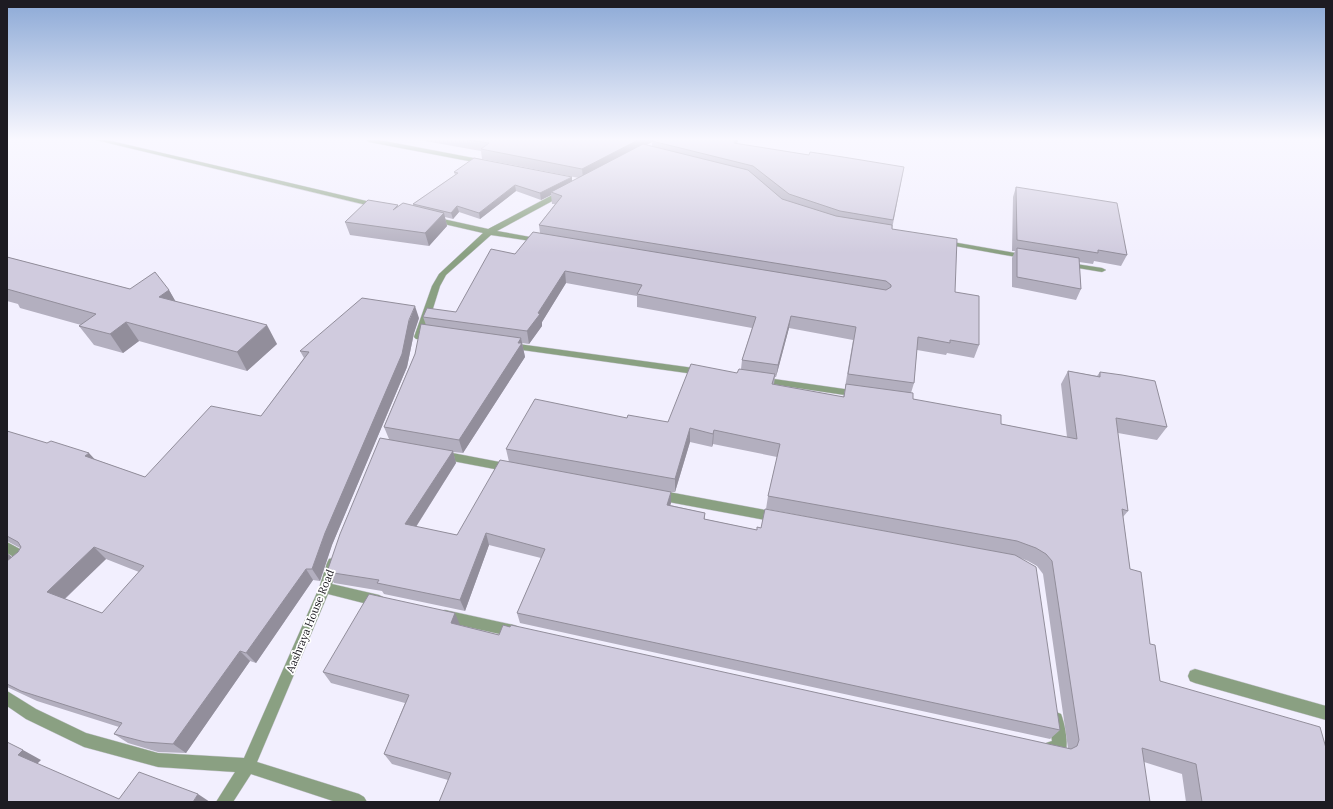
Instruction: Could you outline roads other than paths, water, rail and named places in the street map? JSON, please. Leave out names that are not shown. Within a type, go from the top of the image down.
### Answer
[{"type":"street","points":[[261,178],[390,208]]},
{"type":"street","points":[[417,347],[424,334],[436,286],[443,274],[488,232],[571,189]]},
{"type":"street","points":[[428,217],[488,232],[552,242]]},
{"type":"street","points":[[938,241],[1032,258]]},
{"type":"street","points":[[1055,262],[1102,270]]},
{"type":"street","points":[[498,344],[709,373]]},
{"type":"street","points":[[748,379],[865,395]]},
{"type":"street","points":[[429,453],[523,470]]},
{"type":"street","points":[[648,493],[789,520]]},
{"type":"street","points":[[7,547],[27,559],[7,575]]},
{"type":"street","name":"Aashraya House Road","points":[[224,802],[248,766],[324,588],[337,552]]},
{"type":"street","points":[[324,588],[394,604]]},
{"type":"street","points":[[433,613],[528,634]]},
{"type":"street","points":[[1195,676],[1326,714]]},
{"type":"street","points":[[7,698],[31,714],[84,740],[158,760],[248,766],[359,802]]},
{"type":"street","points":[[1037,745],[1060,750],[1054,704]]}]
